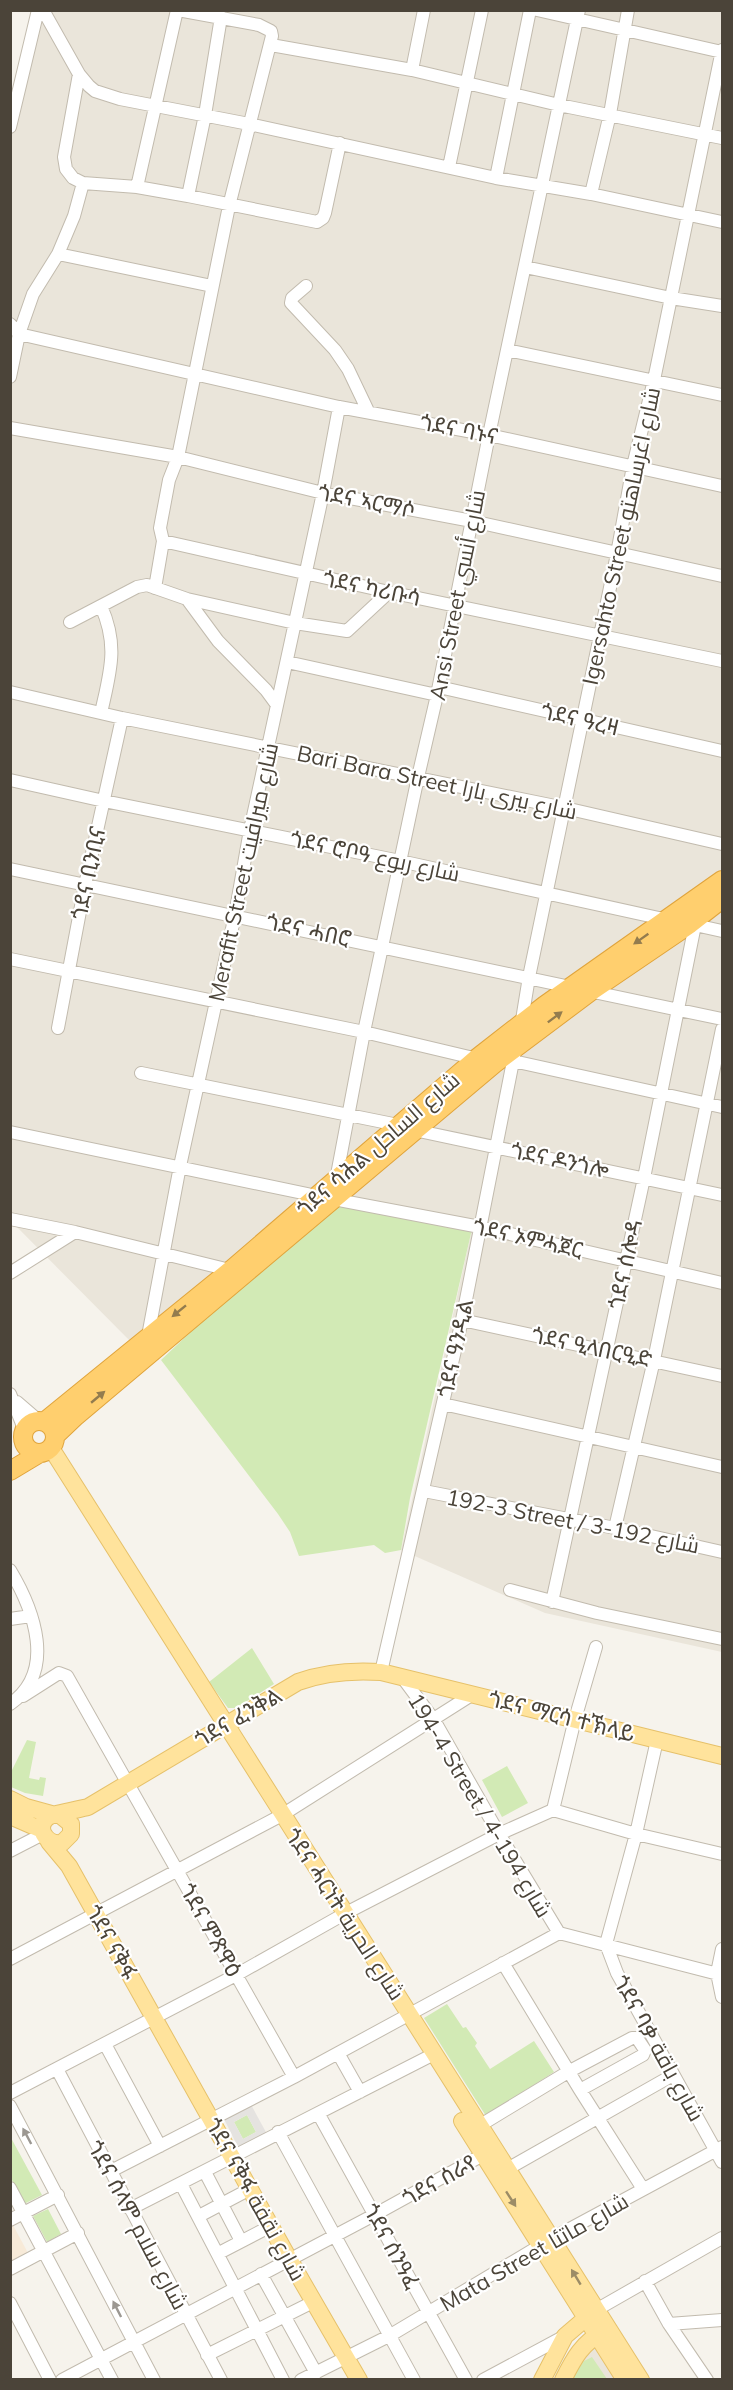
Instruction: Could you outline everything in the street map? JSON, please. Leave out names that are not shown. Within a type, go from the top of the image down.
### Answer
[{"type":"highway","name":"ጎደና ሳሕል شارع الساحل","points":[[37,1439],[76,1416],[406,1127],[485,1061],[522,1022],[723,880]]},
{"type":"highway","name":"ጎደና ሳሕል شارع الساحل","points":[[485,1061],[514,1054],[590,992],[693,924],[723,899]]},
{"type":"highway","name":"ጎደና ሳሕል شارع الساحل","points":[[325,1198],[336,1179],[406,1127]]},
{"type":"highway","name":"ጎደና ሳሕል شارع الساحل","points":[[37,1439],[148,1336],[237,1274]]},
{"type":"highway","points":[[10,1471],[37,1439]]},
{"type":"main road","name":"ጎደና ሓርነት شارع الحرية","points":[[37,1439],[342,1915],[488,2152],[547,2242],[602,2332],[625,2379]]},
{"type":"main road","name":"ጎደና ፈንቅል","points":[[58,1815],[88,1807],[298,1682],[338,1671],[381,1672],[402,1677]]},
{"type":"main road","name":"ጎደና ማርሳ ተኽላይ","points":[[402,1677],[723,1756]]},
{"type":"main road","points":[[10,1799],[27,1807],[58,1815],[71,1824],[70,1836],[57,1844],[45,1835],[44,1821],[58,1815]]},
{"type":"main road","name":"ጎደና ፈንቅል","points":[[70,1836],[88,1807]]},
{"type":"main road","name":"ጎደና ናቅፋ","points":[[10,1816],[45,1835],[69,1866],[154,2018]]},
{"type":"main road","name":"ጎደና ናቅፋ","points":[[69,1866],[70,1836]]},
{"type":"main road","name":"ጎደና ናቅፋ شارع نقفة","points":[[154,2018],[313,2302],[359,2379]]},
{"type":"main road","points":[[542,2379],[565,2336],[591,2314]]},
{"type":"main road","name":"ጎደና ሓርነት شارع الحرية","points":[[602,2332],[640,2379]]},
{"type":"main road","points":[[563,2379],[578,2352],[602,2332]]},
{"type":"street","points":[[10,128],[38,10]]},
{"type":"street","points":[[43,10],[79,74],[95,91],[120,99],[340,143],[496,178],[591,194],[723,222]]},
{"type":"street","points":[[137,187],[177,10],[267,28],[271,31],[271,45],[229,206],[178,457],[169,480],[160,528],[163,541],[155,588]]},
{"type":"street","points":[[412,70],[424,10]]},
{"type":"street","points":[[449,167],[482,10]]},
{"type":"street","points":[[496,178],[530,10]]},
{"type":"street","points":[[537,10],[578,15],[625,30],[722,51]]},
{"type":"street","points":[[591,194],[610,114],[628,10]]},
{"type":"street","name":"Ansi Street شارع أنسي","points":[[336,1179],[417,777],[438,691],[489,435],[578,15]]},
{"type":"street","points":[[188,196],[205,115],[221,18]]},
{"type":"street","points":[[271,45],[412,70],[559,105],[723,138]]},
{"type":"street","name":"Igersahto Street شارع اغرساهتو","points":[[522,1022],[545,893],[565,808],[633,466],[654,380],[722,51]]},
{"type":"street","points":[[79,74],[64,157],[66,169],[73,178],[83,183],[137,187],[317,222],[325,213],[340,143]]},
{"type":"street","points":[[10,377],[19,334],[33,294],[58,254],[74,216],[83,183]]},
{"type":"street","points":[[58,254],[212,286]]},
{"type":"street","points":[[525,267],[671,298],[723,306]]},
{"type":"street","points":[[306,286],[292,298],[291,303],[335,350],[352,376],[368,411]]},
{"type":"street","points":[[10,324],[19,334]]},
{"type":"street","name":"ጎደና ባኑና","points":[[19,334],[339,407],[489,435],[723,486]]},
{"type":"street","points":[[507,350],[723,395]]},
{"type":"street","name":"Merafit Street شارع ميرافيت","points":[[148,1336],[180,1166],[235,915],[250,830],[306,574],[339,407]]},
{"type":"street","name":"ጎደና ኣርማሶ","points":[[10,428],[178,457],[323,493],[472,521],[723,576]]},
{"type":"street","name":"ጎደና ካሪቡሳ","points":[[163,541],[389,592],[723,661]]},
{"type":"street","points":[[70,622],[137,587],[147,585],[187,599],[295,623],[347,631],[389,592]]},
{"type":"street","points":[[187,599],[218,641],[278,705]]},
{"type":"street","points":[[100,713],[112,664],[109,622],[101,606]]},
{"type":"street","name":"ጎደና ዓረዛ","points":[[287,662],[723,750]]},
{"type":"street","name":"Bari Bara Street شارع بيرى بارا","points":[[10,692],[122,718],[565,808],[723,844]]},
{"type":"street","name":"ጎደና ቢንቢና","points":[[58,1028],[85,885],[122,718]]},
{"type":"street","name":"ጎደና ሮቦዓ شارع ربوع","points":[[10,780],[723,931]]},
{"type":"street","name":"ጎደና ሓበሮ","points":[[10,869],[529,976],[571,988],[723,1019]]},
{"type":"street","name":"ጎደና ሰሎዳ","points":[[552,1602],[644,1178],[693,924]]},
{"type":"street","points":[[10,959],[364,1032],[485,1061]]},
{"type":"street","name":"ጎደና ዓንዲል","points":[[381,1672],[462,1320],[522,1022]]},
{"type":"street","points":[[615,1528],[654,1360],[688,1187],[723,1029]]},
{"type":"street","points":[[514,1054],[723,1107]]},
{"type":"street","name":"ጎደና ዶንጎሎ","points":[[141,1073],[723,1195]]},
{"type":"street","name":"ጎደና ኦምሓጀር","points":[[10,1132],[325,1198],[480,1227],[723,1282]]},
{"type":"street","points":[[10,1219],[75,1232],[237,1274]]},
{"type":"street","points":[[10,1273],[75,1232]]},
{"type":"street","name":"ጎደና ዒላበርዒድ","points":[[462,1320],[723,1376]]},
{"type":"street","points":[[12,1397],[37,1439]]},
{"type":"street","points":[[443,1404],[723,1467]]},
{"type":"street","name":"192-3 Street / شارع 192-3","points":[[423,1491],[615,1528],[723,1552]]},
{"type":"street","points":[[10,1570],[25,1594],[32,1616],[37,1652],[34,1678],[23,1695],[10,1704]]},
{"type":"street","points":[[510,1590],[552,1602],[723,1639]]},
{"type":"street","points":[[10,1619],[32,1616]]},
{"type":"street","points":[[553,1810],[575,1719],[596,1647]]},
{"type":"street","name":"ጎደና ምጽዋዕ","points":[[23,1695],[59,1673],[67,1676],[294,2077]]},
{"type":"street","name":"194-4 Street / شارع 194-4","points":[[402,1677],[434,1720],[559,1933]]},
{"type":"street","points":[[10,1959],[177,1869],[278,1818],[473,1694]]},
{"type":"street","points":[[606,1944],[636,1834],[657,1740]]},
{"type":"street","points":[[10,2093],[236,1975],[342,1915],[499,1834],[553,1810],[636,1834],[723,1854]]},
{"type":"street","points":[[10,1851],[45,1835]]},
{"type":"street","points":[[111,2171],[294,2077],[559,1933],[566,1937],[606,1944],[720,1974]]},
{"type":"street","name":"ጎደና ባቃ شارع باقة","points":[[606,1944],[617,1973],[673,2075],[719,2149],[723,2162]]},
{"type":"street","points":[[723,1949],[720,1974],[723,1997]]},
{"type":"street","points":[[503,1963],[568,2072],[643,2189]]},
{"type":"street","points":[[474,2129],[568,2072],[632,2038],[637,2038],[645,2050],[643,2055],[580,2090]]},
{"type":"street","points":[[105,2044],[160,2145]]},
{"type":"street","points":[[338,2053],[360,2091]]},
{"type":"street","points":[[130,2209],[429,2056]]},
{"type":"street","name":"ጎደና ሰላም شارع سلام","points":[[57,2069],[185,2315],[221,2379]]},
{"type":"street","points":[[502,2173],[673,2075]]},
{"type":"street","points":[[10,2106],[154,2379]]},
{"type":"street","name":"ጎደና ሰንዓፈ","points":[[318,2113],[466,2379]]},
{"type":"street","points":[[278,2132],[414,2379]]},
{"type":"street","name":"Mata Street شارع ماتئا","points":[[301,2379],[389,2336],[547,2242],[719,2149]]},
{"type":"street","name":"ጎደና ሰራየ","points":[[62,2379],[374,2216],[488,2152]]},
{"type":"street","points":[[205,2172],[242,2241]]},
{"type":"street","points":[[181,2184],[283,2379]]},
{"type":"street","points":[[10,2188],[112,2379]]},
{"type":"street","points":[[199,2216],[250,2189]]},
{"type":"street","points":[[10,2220],[58,2195]]},
{"type":"street","points":[[219,2253],[270,2226]]},
{"type":"street","points":[[10,2269],[78,2233]]},
{"type":"street","points":[[591,2314],[723,2238]]},
{"type":"street","points":[[261,2274],[316,2373]]},
{"type":"street","points":[[645,2281],[669,2324],[708,2379]]},
{"type":"street","points":[[207,2355],[313,2302]]},
{"type":"street","points":[[10,2303],[50,2379]]},
{"type":"street","points":[[669,2324],[723,2320]]},
{"type":"street","points":[[483,2379],[565,2336]]},
{"type":"shaded area","points":[[41,11],[722,11],[722,1652],[545,1613],[401,1550],[472,1229],[131,1342],[11,1221],[10,139]]},
{"type":"shaded area","points":[[249,2101],[267,2134],[239,2149],[222,2115]],"holes":[[[247,2115],[256,2132],[243,2139],[234,2122]]]},
{"type":"shaded area","points":[[13,2225],[28,2253],[11,2262],[11,2227]]},
{"type":"shaded area","points":[[595,2337],[621,2380],[561,2380]]},
{"type":"green space","points":[[332,1199],[472,1229],[410,1498],[401,1550],[385,1553],[374,1545],[299,1556],[290,1532],[278,1514],[161,1360]]},
{"type":"green space","points":[[252,1648],[274,1684],[236,1708],[228,1708],[209,1682]]},
{"type":"green space","points":[[27,1740],[36,1742],[29,1778],[39,1780],[40,1777],[46,1778],[43,1796],[25,1793],[11,1787],[11,1772]]},
{"type":"green space","points":[[507,1766],[528,1803],[502,1817],[482,1780]]},
{"type":"green space","points":[[447,2004],[463,2028],[466,2027],[477,2043],[475,2046],[490,2069],[534,2041],[554,2072],[486,2116],[424,2018]]},
{"type":"green space","points":[[247,2115],[256,2132],[243,2139],[234,2122]]},
{"type":"green space","points":[[10,2136],[42,2195],[24,2204],[11,2178]]},
{"type":"green space","points":[[48,2209],[61,2234],[47,2242],[33,2216]]},
{"type":"green space","points":[[592,2357],[607,2379],[570,2380],[578,2364]]}]
